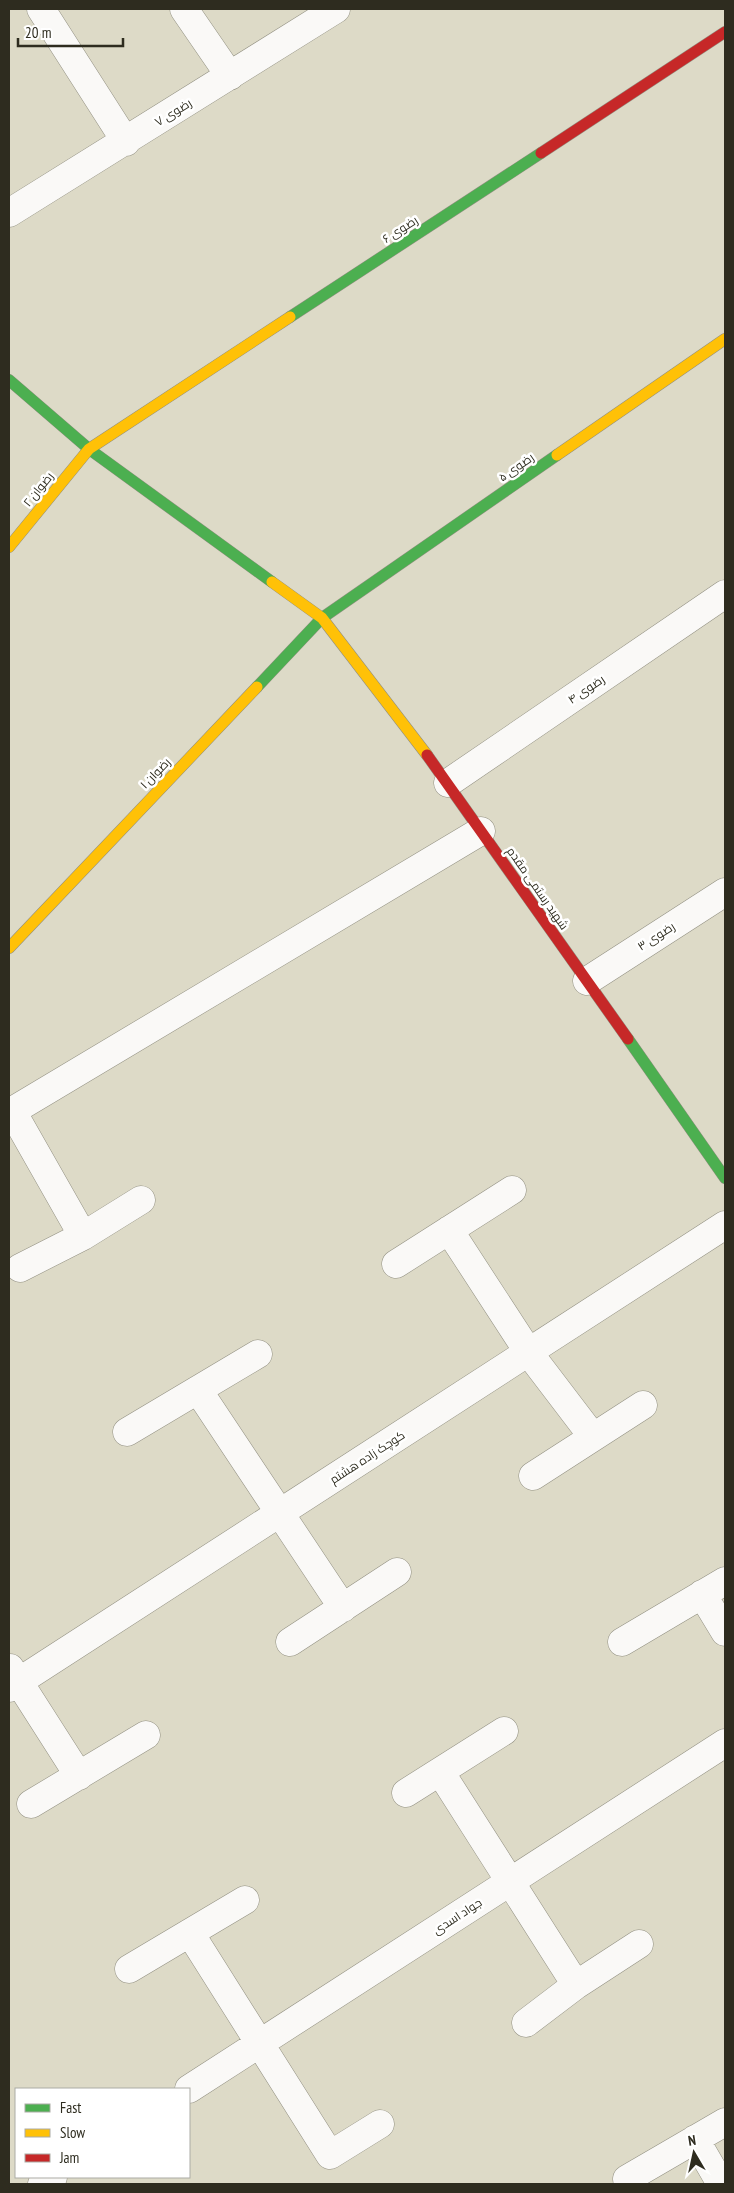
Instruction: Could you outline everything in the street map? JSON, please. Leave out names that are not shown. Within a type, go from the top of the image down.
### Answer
[{"type":"street","points":[[41,9],[126,142]]},
{"type":"street","points":[[184,9],[230,76]]},
{"type":"street","name":"رضوی ۷","points":[[9,213],[126,142],[336,9]]},
{"type":"street","name":"رضوی ۶","points":[[89,449],[725,32]]},
{"type":"street","name":"رضوی ۵","points":[[322,618],[725,339]]},
{"type":"street","name":"شهید رستمی مقدم","points":[[9,380],[89,449],[322,618],[448,784],[725,1177]]},
{"type":"street","name":"رضوان ۲","points":[[9,547],[89,449]]},
{"type":"street","name":"رضوی ۴","points":[[448,784],[725,594]]},
{"type":"street","name":"رضوان ۱","points":[[9,948],[322,618]]},
{"type":"street","points":[[83,1236],[10,1112],[481,831]]},
{"type":"street","name":"رضوی ۳","points":[[587,981],[725,892]]},
{"type":"street","points":[[396,1264],[512,1190]]},
{"type":"street","points":[[20,1268],[83,1236],[141,1200]]},
{"type":"street","name":"کوچک زاده هشتم","points":[[12,1679],[278,1514],[725,1225]]},
{"type":"street","points":[[450,1230],[529,1353],[593,1437]]},
{"type":"street","points":[[127,1432],[258,1354]]},
{"type":"street","points":[[198,1390],[278,1514],[343,1608]]},
{"type":"street","points":[[533,1476],[643,1405]]},
{"type":"street","points":[[290,1642],[397,1572]]},
{"type":"street","points":[[622,1642],[725,1581]]},
{"type":"street","points":[[702,1594],[725,1632]]},
{"type":"street","points":[[12,1679],[78,1776]]},
{"type":"street","points":[[406,1793],[441,1773],[504,1731]]},
{"type":"street","points":[[31,1804],[146,1735]]},
{"type":"street","name":"جواد اسدی","points":[[190,2088],[725,1743]]},
{"type":"street","points":[[441,1773],[576,1984]]},
{"type":"street","points":[[130,1969],[245,1900]]},
{"type":"street","points":[[190,1933],[330,2155],[380,2124]]},
{"type":"street","points":[[526,2023],[576,1984],[639,1944]]},
{"type":"street","points":[[627,2179],[725,2122]]},
{"type":"street","points":[[695,2139],[721,2184]]},
{"type":"traffic: fast","points":[[290,317],[541,153]]},
{"type":"traffic: fast","points":[[9,380],[89,449],[272,582]]},
{"type":"traffic: fast","points":[[257,687],[322,618],[557,455]]},
{"type":"traffic: fast","points":[[628,1039],[725,1178]]},
{"type":"traffic: slow","points":[[9,547],[89,449],[290,317]]},
{"type":"traffic: slow","points":[[557,455],[725,339]]},
{"type":"traffic: slow","points":[[272,582],[322,618],[427,755]]},
{"type":"traffic: slow","points":[[9,948],[257,687]]},
{"type":"traffic: jam","points":[[541,153],[725,32]]},
{"type":"traffic: jam","points":[[427,755],[628,1039]]}]
